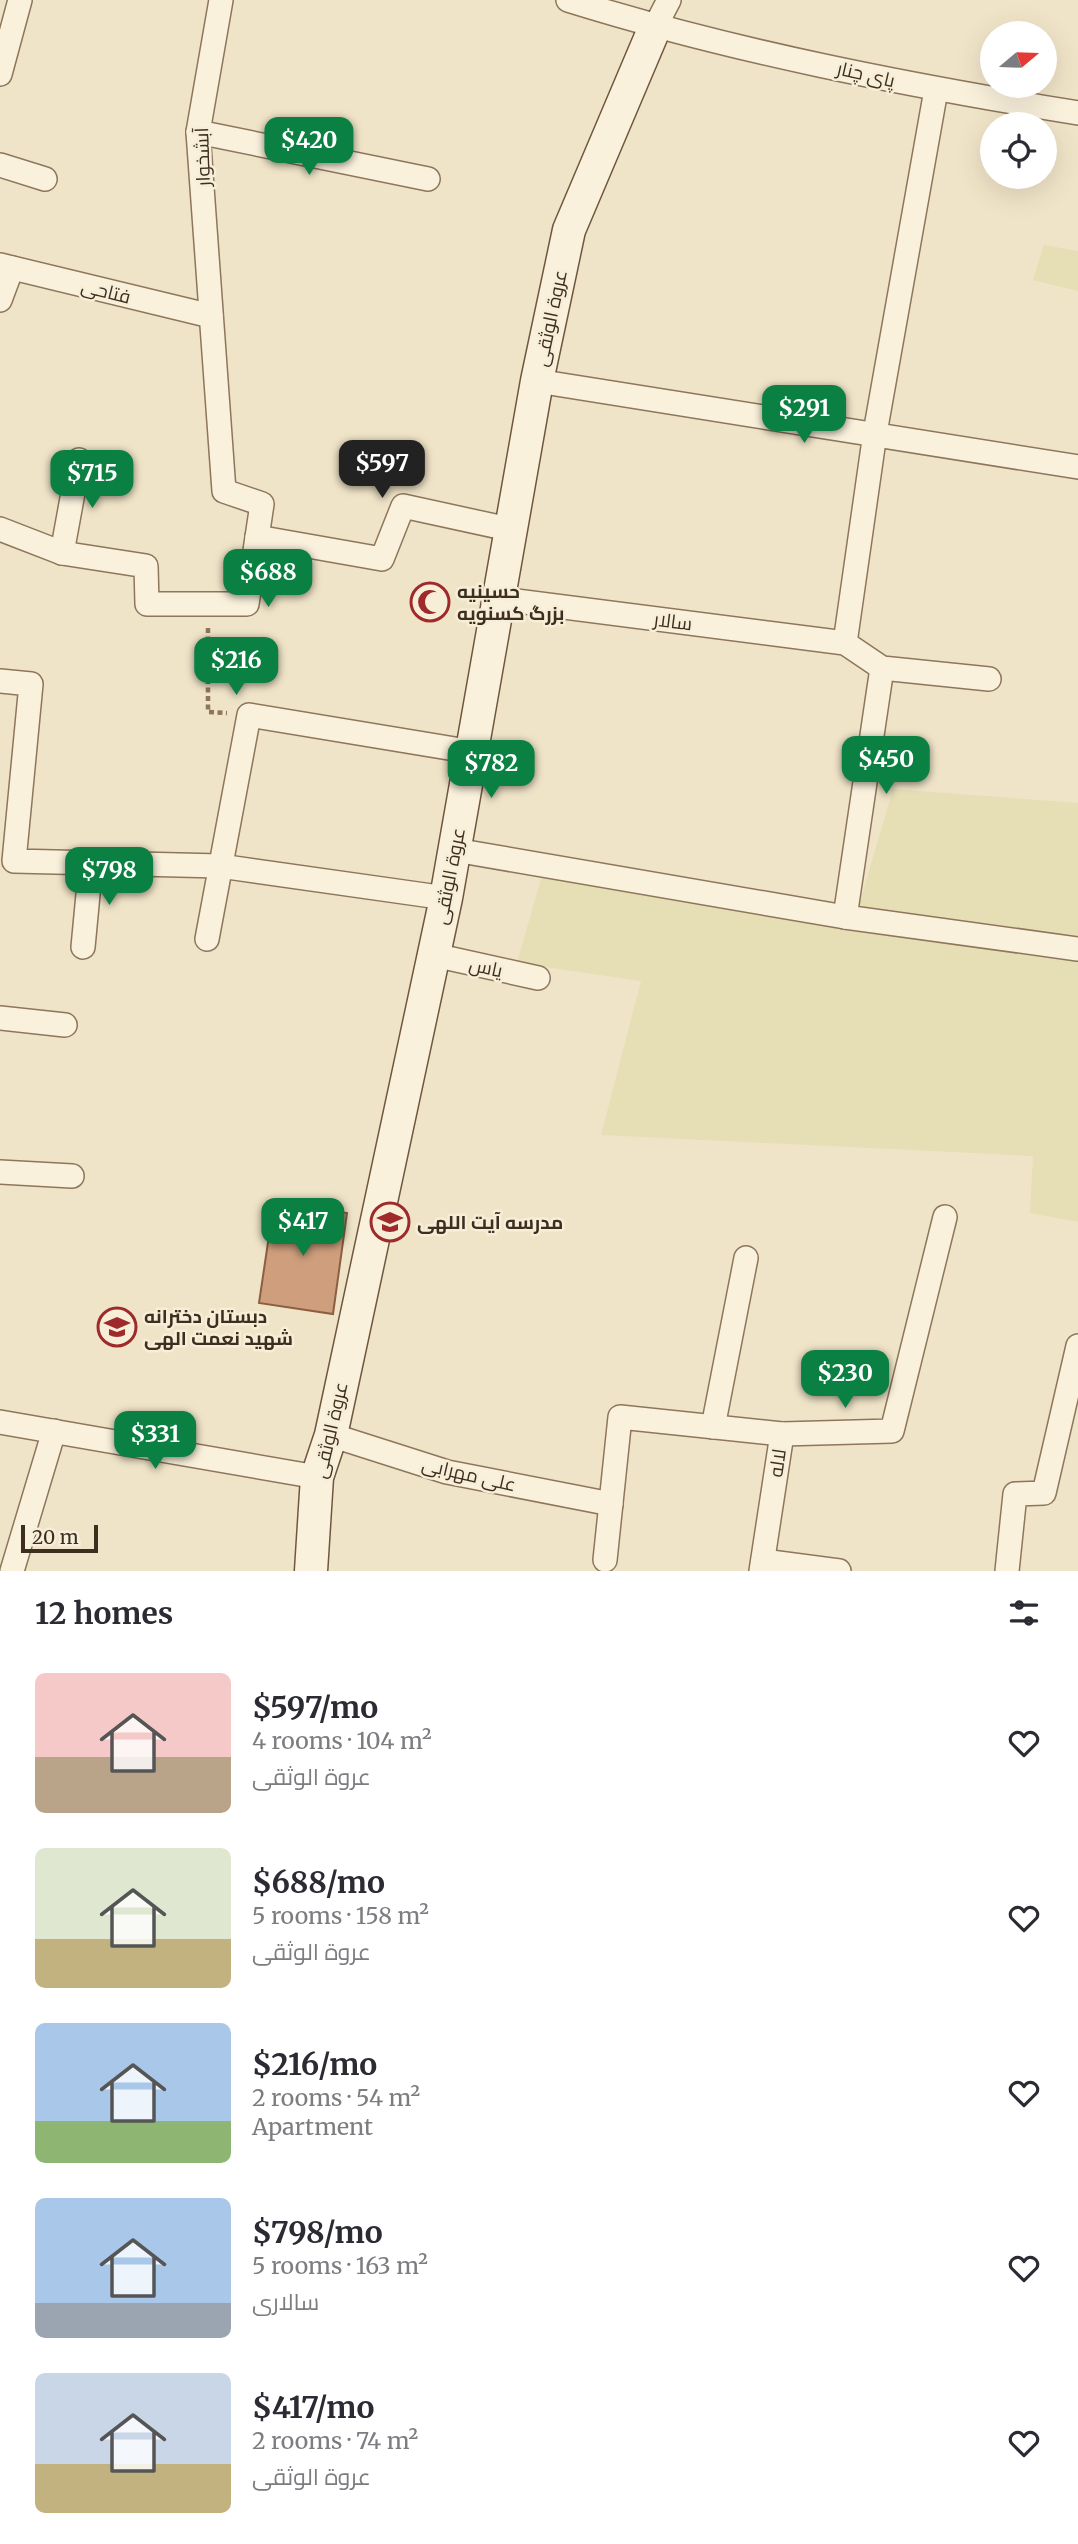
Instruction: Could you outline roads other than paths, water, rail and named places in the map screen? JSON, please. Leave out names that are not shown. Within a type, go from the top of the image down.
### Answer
[{"type":"street","points":[[0,74],[20,0]]},
{"type":"street","name":"آبشخوار","points":[[221,0],[198,132],[224,491],[262,504],[257,537]]},
{"type":"street","name":"پای چنار","points":[[568,0],[662,13],[936,90],[1078,113]]},
{"type":"street","name":"عروة الوثقی","points":[[311,1571],[317,1477],[331,1435],[446,898],[501,599],[537,381],[569,230],[662,13]]},
{"type":"street","points":[[936,90],[874,433],[845,643],[882,668],[989,679]]},
{"type":"street","points":[[198,132],[428,179]]},
{"type":"street","points":[[0,165],[45,179]]},
{"type":"street","points":[[0,300],[6,266]]},
{"type":"street","name":"فتاحی","points":[[6,266],[211,316]]},
{"type":"street","points":[[537,381],[1078,467]]},
{"type":"street","points":[[62,553],[79,460]]},
{"type":"street","points":[[0,530],[62,553],[146,566],[147,604],[247,604],[257,537],[382,559],[403,506],[513,530]]},
{"type":"street","name":"سالار","points":[[501,599],[845,643]]},
{"type":"street","points":[[845,917],[882,668]]},
{"type":"street","points":[[0,681],[31,684],[7,861],[220,866],[446,898]]},
{"type":"street","points":[[207,939],[249,715],[472,752]]},
{"type":"street","points":[[455,850],[845,917],[1078,949]]},
{"type":"street","points":[[83,947],[91,863]]},
{"type":"street","name":"یاس","points":[[434,956],[538,978]]},
{"type":"street","points":[[0,1018],[65,1025]]},
{"type":"street","points":[[0,1172],[72,1176]]},
{"type":"street","name":"لاله","points":[[762,1566],[782,1433],[892,1431],[945,1217]]},
{"type":"street","points":[[713,1427],[746,1258]]},
{"type":"street","points":[[1007,1571],[1015,1494],[1044,1493],[1078,1346]]},
{"type":"street","points":[[605,1560],[620,1417],[782,1433]]},
{"type":"street","points":[[0,1422],[317,1477]]},
{"type":"street","points":[[12,1571],[54,1432]]},
{"type":"street","name":"علی مهرابی","points":[[331,1435],[447,1472],[611,1504]]},
{"type":"street","points":[[762,1566],[839,1571]]},
{"type":"place","name":"حسینیه بزرگ کسنویه","points":[[430,602]]},
{"type":"place","name":"مدرسه آیت اللهی","points":[[390,1222]]},
{"type":"place","name":"دبستان دخترانه شهید نعمت الهی","points":[[117,1327]]}]
